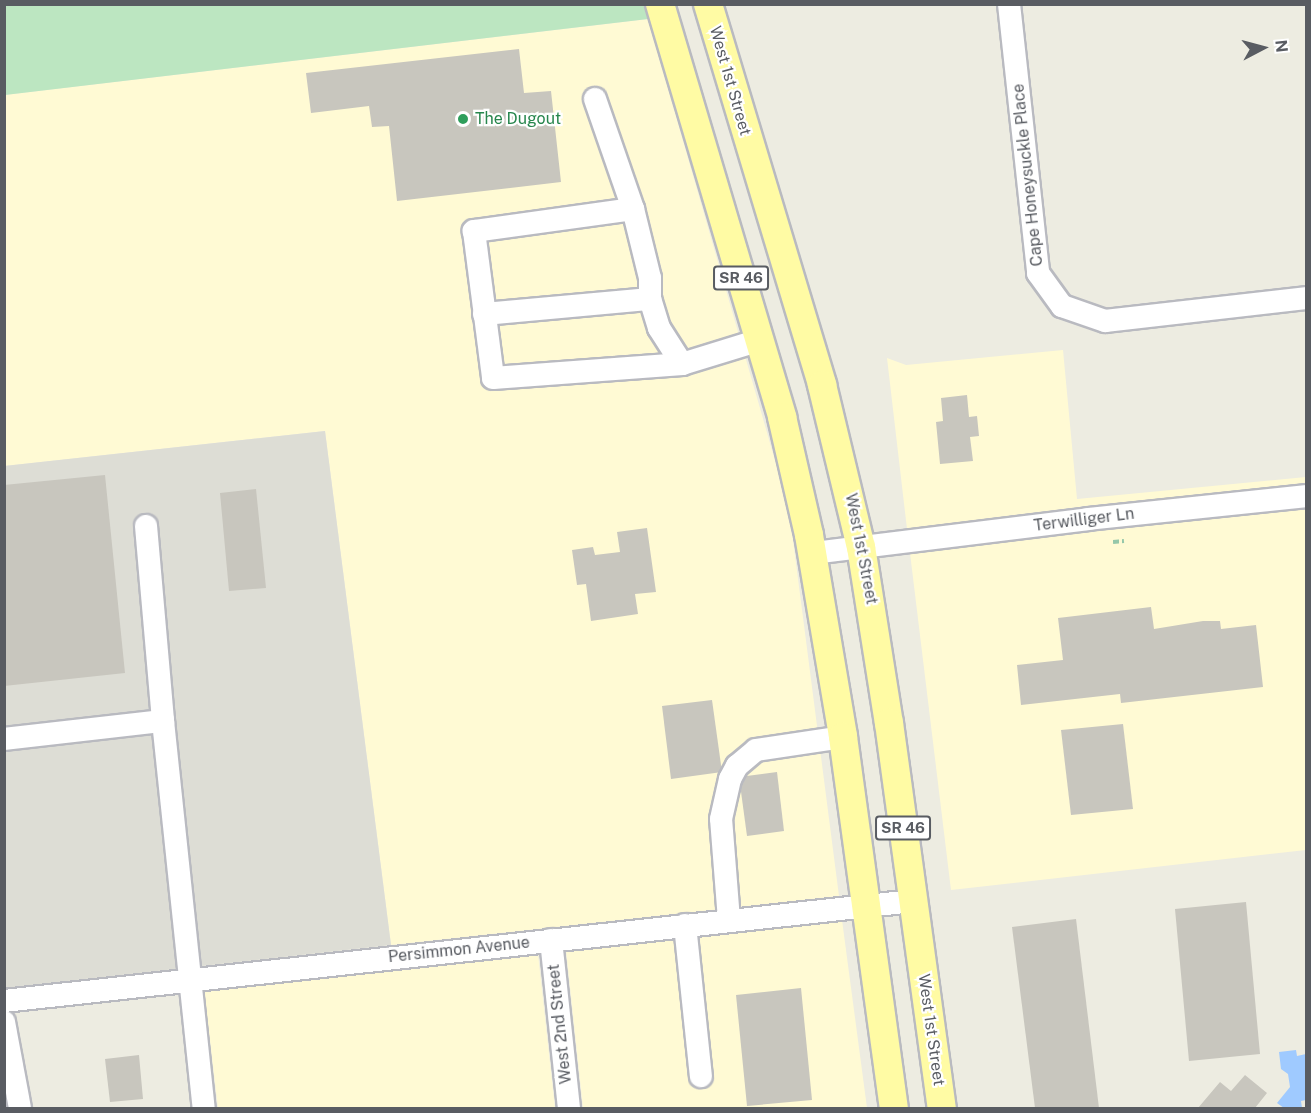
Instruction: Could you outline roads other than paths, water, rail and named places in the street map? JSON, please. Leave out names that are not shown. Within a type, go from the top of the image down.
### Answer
[{"type":"main road","name":"SR 46","points":[[660,4],[782,417],[813,553],[843,737],[894,1108]]},
{"type":"main road","name":"West 1st Street","points":[[708,4],[822,385],[861,547],[876,631],[942,1108]]},
{"type":"street","name":"Cape Honeysuckle Place","points":[[1009,4],[1038,273],[1062,306],[1105,321],[1306,298]]},
{"type":"street","points":[[595,99],[633,209],[650,278],[650,299],[659,328],[682,364]]},
{"type":"street","points":[[633,209],[474,231],[493,378],[682,364],[760,340]]},
{"type":"street","points":[[484,314],[650,299]]},
{"type":"street","name":"Terwilliger Ln","points":[[813,553],[1088,519],[1306,496]]},
{"type":"street","points":[[146,526],[163,721],[204,1108]]},
{"type":"street","points":[[4,739],[163,721]]},
{"type":"street","points":[[729,920],[721,819],[730,779],[738,766],[756,750],[843,737]]},
{"type":"street","name":"Persimmon Avenue","points":[[4,1001],[913,901]]},
{"type":"street","points":[[685,925],[701,1076]]},
{"type":"street","name":"West 2nd Street","points":[[551,940],[569,1108]]},
{"type":"street","points":[[4,1022],[20,1108]]},
{"type":"water","points":[[1296,1050],[1297,1056],[1306,1054],[1306,1100],[1301,1101],[1302,1108],[1284,1108],[1277,1103],[1290,1087],[1288,1074],[1281,1069],[1279,1052]]},
{"type":"place","name":"The Dugout","points":[[463,119]]}]
